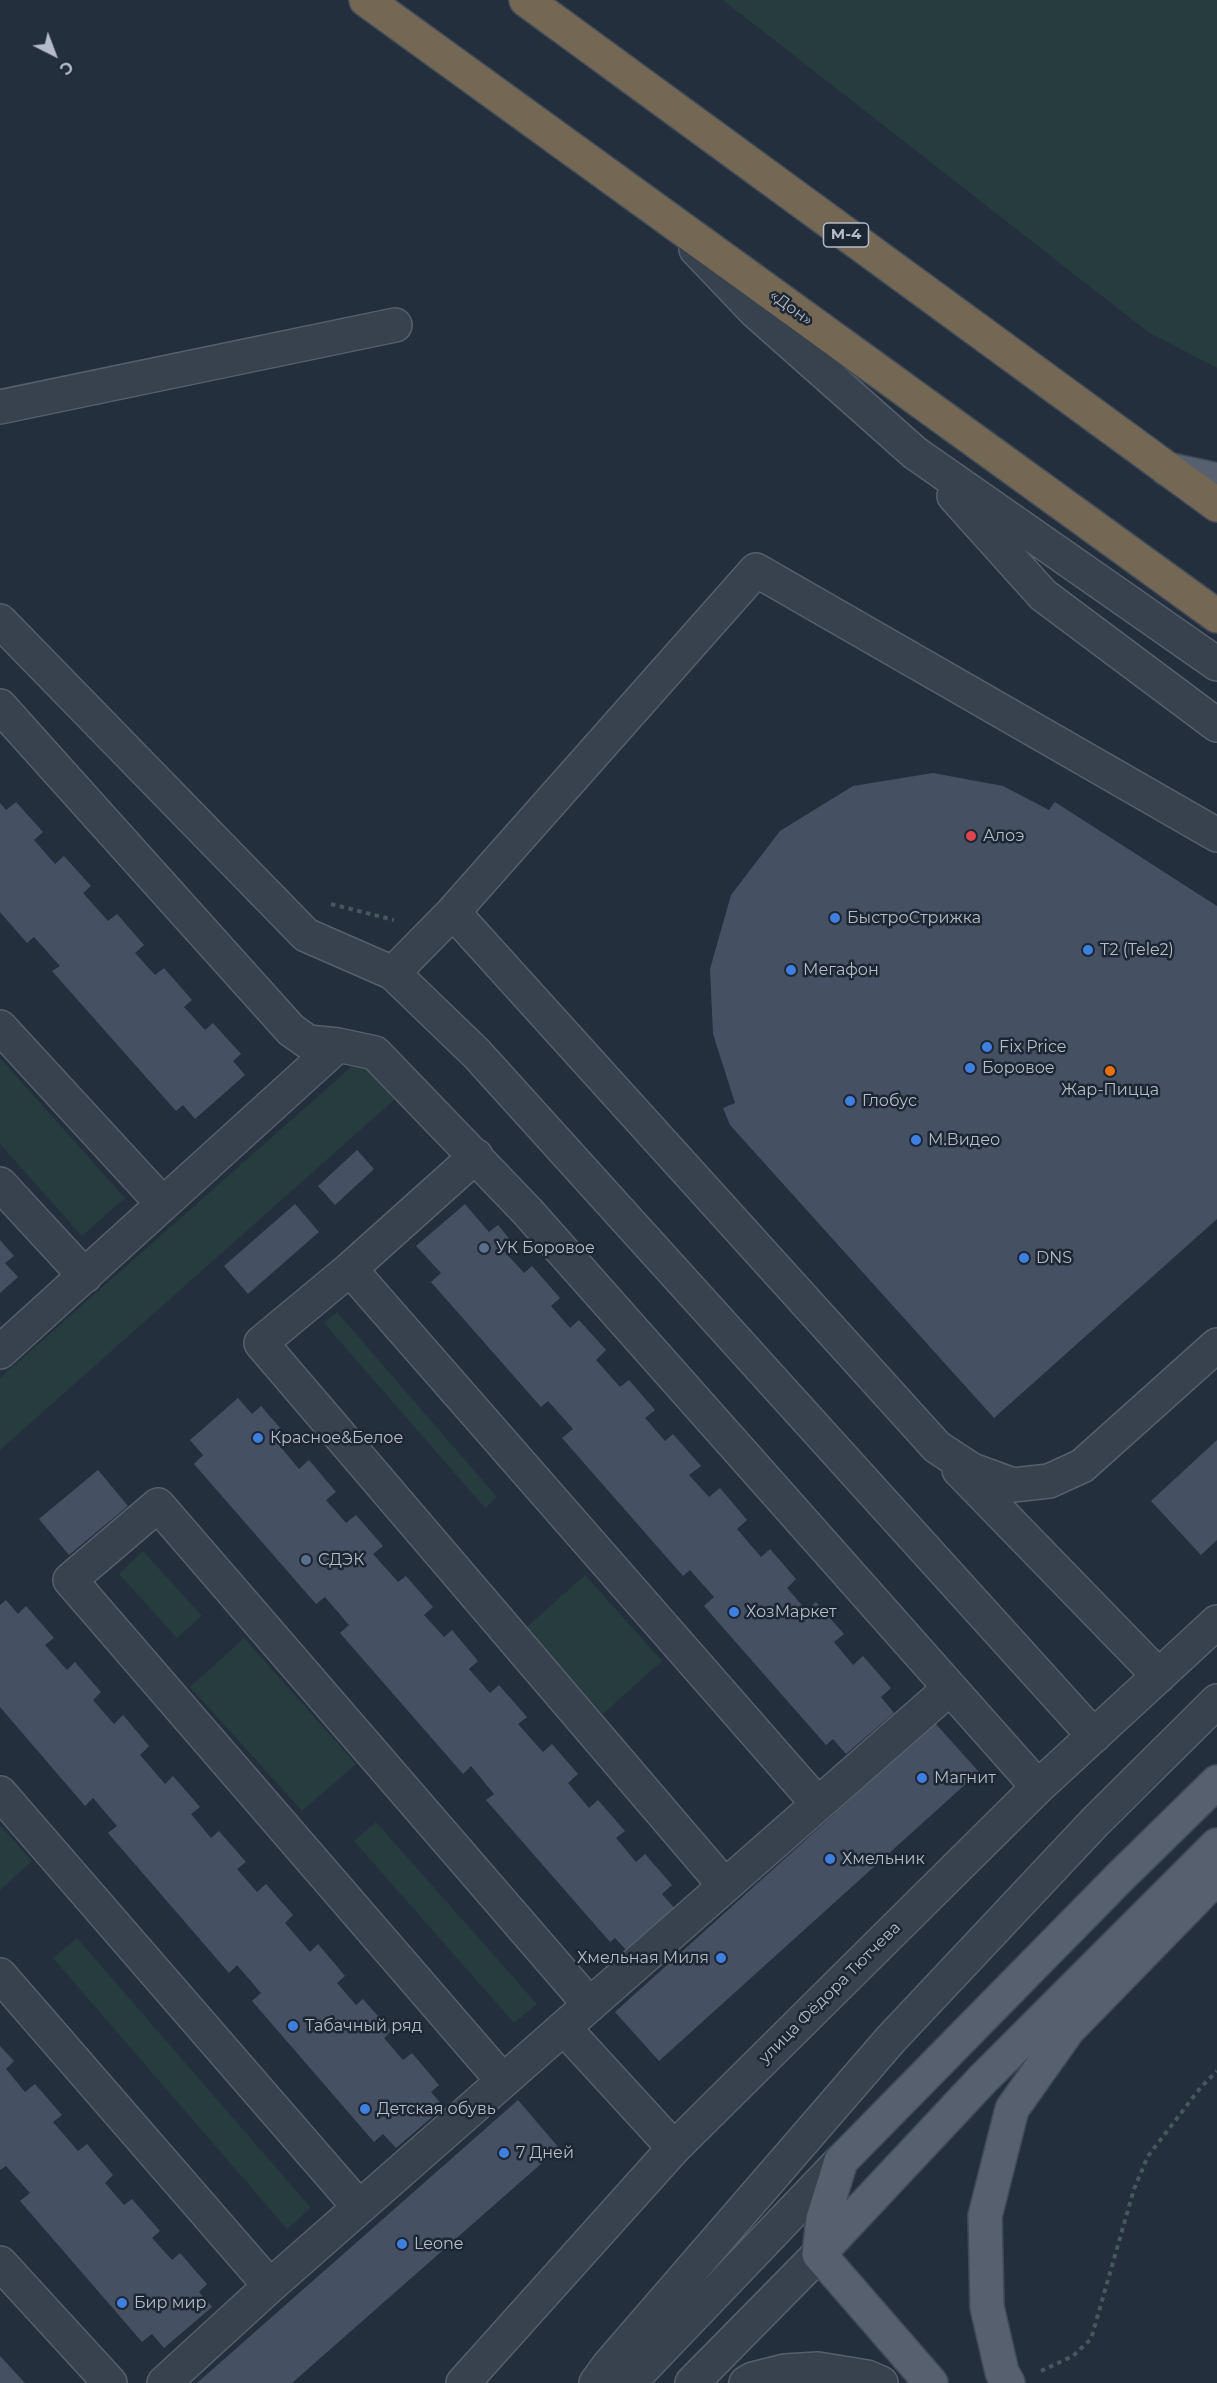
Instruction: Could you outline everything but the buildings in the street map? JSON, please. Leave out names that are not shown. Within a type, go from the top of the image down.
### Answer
[{"type":"highway","name":"«Дон»","points":[[366,0],[1217,616]]},
{"type":"highway","name":"М-4","points":[[526,0],[1217,505]]},
{"type":"main road","points":[[1167,469],[1217,480]]},
{"type":"main road","points":[[931,2383],[819,2254],[823,2219],[841,2161],[1119,1877],[1217,1782]]},
{"type":"main road","points":[[819,2254],[983,2079],[1217,1845]]},
{"type":"main road","points":[[1022,2378],[1002,2372],[987,2307],[985,2216],[1012,2109],[1068,2030],[1217,1877]]},
{"type":"street","points":[[668,219],[756,312],[915,453],[1043,595],[1217,725]]},
{"type":"street","points":[[0,407],[395,325]]},
{"type":"street","points":[[915,453],[1217,664]]},
{"type":"street","points":[[393,973],[453,912],[756,570],[1217,835]]},
{"type":"street","points":[[0,621],[306,935],[393,973],[477,1054],[1094,1737]]},
{"type":"street","points":[[0,706],[291,1030],[309,1042],[338,1045],[375,1053],[476,1156],[1038,1787]]},
{"type":"street","points":[[453,912],[937,1447],[1159,1676]]},
{"type":"street","points":[[0,1027],[163,1204]]},
{"type":"street","points":[[0,1352],[338,1045]]},
{"type":"street","points":[[476,1156],[350,1269],[261,1343],[725,1886]]},
{"type":"street","points":[[0,1184],[86,1275]]},
{"type":"street","points":[[350,1269],[818,1804]]},
{"type":"street","points":[[937,1447],[972,1470],[1014,1485],[1049,1481],[1082,1466],[1217,1345]]},
{"type":"street","points":[[503,2081],[70,1580],[158,1505],[590,2005]]},
{"type":"street","name":"улица Фёдора Тютчева","points":[[463,2383],[674,2148],[1038,1787],[1217,1622]]},
{"type":"street","points":[[164,2383],[359,2207],[950,1688]]},
{"type":"street","points":[[596,2383],[609,2365],[891,2039],[1095,1822],[1217,1701]]},
{"type":"street","points":[[0,1793],[359,2207]]},
{"type":"street","points":[[0,1975],[270,2286]]},
{"type":"street","points":[[564,2028],[674,2148]]},
{"type":"street","points":[[629,2383],[841,2161]]},
{"type":"street","points":[[692,2383],[819,2254]]},
{"type":"street","points":[[0,2263],[110,2383]]},
{"type":"street","points":[[746,2383],[785,2371],[818,2369],[867,2377],[881,2383]]},
{"type":"path","points":[[1022,2378],[1073,2356],[1090,2339],[1134,2190],[1148,2156],[1200,2087],[1217,2072]]},
{"type":"green space","points":[[723,0],[1217,0],[1217,368],[1148,332]]},
{"type":"green space","points":[[0,1058],[125,1198],[82,1236],[0,1144]]},
{"type":"green space","points":[[359,1060],[395,1099],[0,1450],[0,1378]]},
{"type":"green space","points":[[337,1312],[497,1497],[485,1508],[324,1323]]},
{"type":"green space","points":[[143,1551],[202,1616],[177,1638],[119,1574]]},
{"type":"green space","points":[[585,1575],[662,1661],[603,1714],[526,1628]]},
{"type":"green space","points":[[244,1638],[356,1764],[302,1811],[190,1687]]},
{"type":"green space","points":[[376,1822],[537,2004],[514,2023],[354,1841]]},
{"type":"green space","points":[[0,1825],[32,1861],[0,1890]]},
{"type":"green space","points":[[77,1938],[311,2208],[287,2229],[53,1958]]},
{"type":"place","name":"Алоэ","points":[[971,836]]},
{"type":"place","name":"БыстроСтрижка","points":[[835,918]]},
{"type":"place","name":"T2 (Tele2)","points":[[1088,950]]},
{"type":"place","name":"Мегафон","points":[[791,970]]},
{"type":"place","name":"Fix Price","points":[[987,1047]]},
{"type":"place","name":"Боровое","points":[[970,1068]]},
{"type":"place","name":"Жар-Пицца","points":[[1110,1071]]},
{"type":"place","name":"Глобус","points":[[850,1101]]},
{"type":"place","name":"М.Видео","points":[[916,1140]]},
{"type":"place","name":"УК Боровое","points":[[484,1248]]},
{"type":"place","name":"DNS","points":[[1024,1258]]},
{"type":"place","name":"Красное&Белое","points":[[258,1438]]},
{"type":"place","name":"СДЭК","points":[[306,1560]]},
{"type":"place","name":"ХозМаркет","points":[[734,1612]]},
{"type":"place","name":"Магнит","points":[[922,1778]]},
{"type":"place","name":"Хмельник","points":[[830,1859]]},
{"type":"place","name":"Хмельная Миля","points":[[721,1958]]},
{"type":"place","name":"Табачный ряд","points":[[293,2026]]},
{"type":"place","name":"Детская обувь","points":[[365,2109]]},
{"type":"place","name":"7 Дней","points":[[504,2153]]},
{"type":"place","name":"Leone","points":[[402,2244]]},
{"type":"place","name":"Бир мир","points":[[122,2303]]}]
